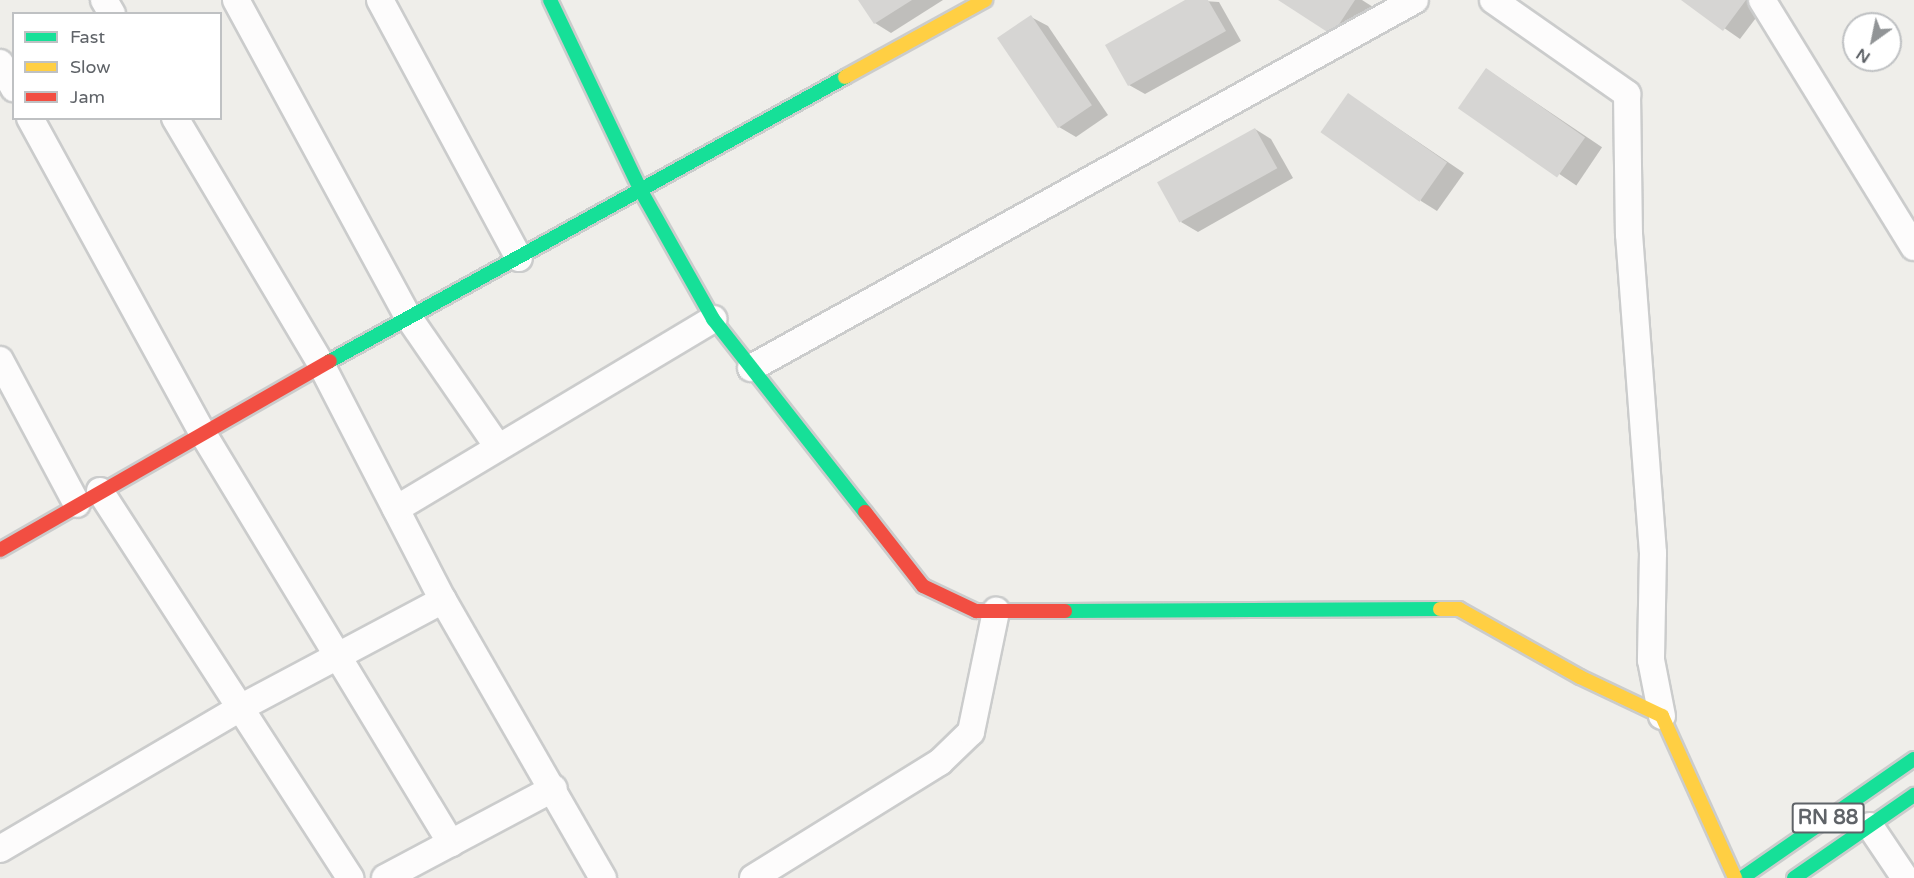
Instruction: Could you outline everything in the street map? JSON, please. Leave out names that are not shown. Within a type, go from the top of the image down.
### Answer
[{"type":"street","points":[[236,0],[410,318],[498,447]]},
{"type":"street","points":[[380,0],[519,258]]},
{"type":"street","points":[[550,0],[641,191],[713,319],[923,586],[976,611],[1459,609],[1580,677],[1662,716]]},
{"type":"street","points":[[0,550],[202,432],[986,0]]},
{"type":"street","points":[[751,368],[1415,0]]},
{"type":"street","points":[[1493,0],[1627,94],[1629,234],[1653,553],[1651,660],[1662,716],[1735,878]]},
{"type":"street","points":[[1762,0],[1914,247]]},
{"type":"street","points":[[0,63],[12,84]]},
{"type":"street","points":[[31,120],[202,432],[451,843]]},
{"type":"street","points":[[176,120],[322,366],[443,600],[554,788],[603,878]]},
{"type":"street","points":[[396,509],[713,319]]},
{"type":"street","points":[[0,360],[77,504]]},
{"type":"street","points":[[100,491],[350,878]]},
{"type":"street","points":[[0,849],[240,708],[443,600]]},
{"type":"street","points":[[753,878],[940,762],[971,732],[996,611]]},
{"type":"street","name":"RN 88","points":[[1742,878],[1914,759]]},
{"type":"street","points":[[385,878],[554,788]]},
{"type":"street","name":"RN 88","points":[[1794,878],[1914,795]]},
{"type":"street","points":[[1870,826],[1905,878]]},
{"type":"building","points":[[858,0],[912,0],[874,24]]},
{"type":"building","points":[[1185,0],[1208,0],[1226,31],[1128,86],[1105,45]]},
{"type":"building","points":[[1278,0],[1355,0],[1332,35]]},
{"type":"building","points":[[1681,0],[1746,0],[1723,31]]},
{"type":"building","points":[[1031,15],[1092,105],[1058,128],[997,38]]},
{"type":"building","points":[[1486,68],[1585,137],[1557,178],[1458,108]]},
{"type":"building","points":[[1348,93],[1447,162],[1420,202],[1320,132]]},
{"type":"building","points":[[1255,128],[1277,168],[1179,223],[1157,182]]},
{"type":"traffic: fast","points":[[550,0],[641,191],[713,319],[865,512]]},
{"type":"traffic: fast","points":[[330,361],[845,77]]},
{"type":"traffic: fast","points":[[1065,611],[1440,609]]},
{"type":"traffic: fast","points":[[1742,878],[1914,759]]},
{"type":"traffic: fast","points":[[1794,878],[1914,795]]},
{"type":"traffic: slow","points":[[845,77],[985,0]]},
{"type":"traffic: slow","points":[[1440,609],[1459,609],[1580,677],[1662,716],[1735,878]]},
{"type":"traffic: jam","points":[[0,550],[330,361]]},
{"type":"traffic: jam","points":[[865,512],[923,586],[976,611],[1065,611]]}]
